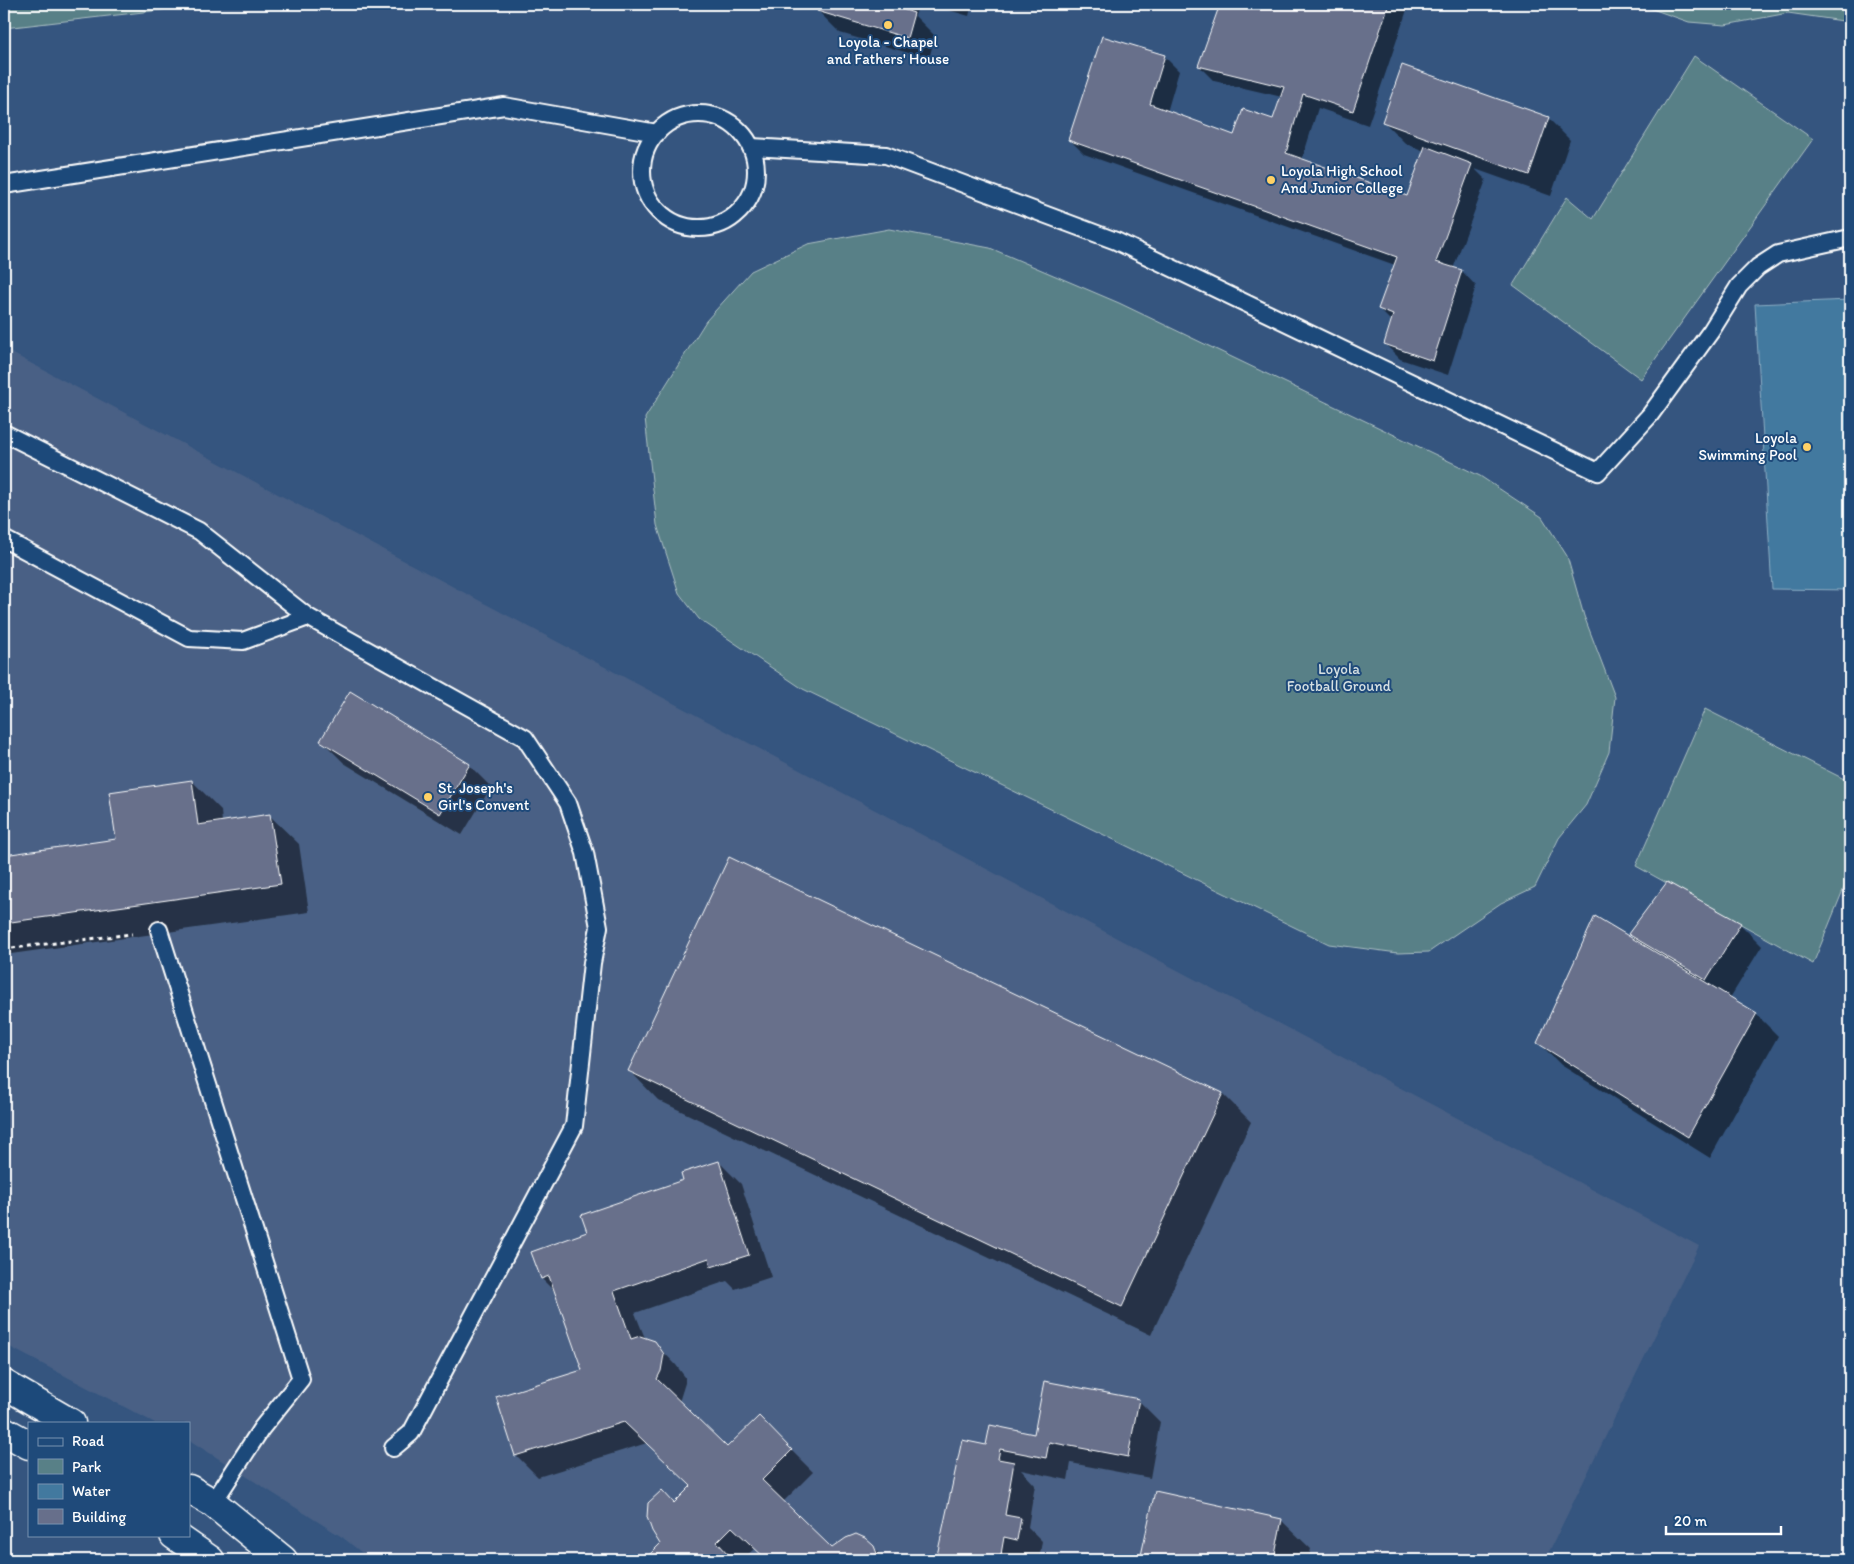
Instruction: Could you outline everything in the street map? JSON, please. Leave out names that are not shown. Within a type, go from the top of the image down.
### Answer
[{"type":"main road","points":[[4,1384],[70,1422]]},
{"type":"main road","points":[[4,1431],[28,1444]]},
{"type":"main road","points":[[190,1491],[213,1504],[283,1560]]},
{"type":"main road","points":[[175,1536],[210,1560]]},
{"type":"lane","points":[[4,185],[504,106],[657,132]]},
{"type":"lane","points":[[689,115],[708,115],[726,120],[740,132],[751,147],[756,165],[756,184],[749,201],[736,215],[719,225],[701,228],[682,226],[665,217],[652,203],[644,186],[642,167],[647,148],[657,132],[672,121],[689,115]]},
{"type":"lane","points":[[751,147],[886,156],[1116,241],[1598,472],[1650,415],[1711,331],[1739,286],[1758,267],[1778,254],[1850,238]]},
{"type":"lane","points":[[4,434],[199,531],[308,617],[525,738],[568,803],[585,853],[599,928],[592,963],[574,1126],[411,1433],[393,1448]]},
{"type":"lane","points":[[4,539],[189,638],[243,641],[308,617]]},
{"type":"lane","points":[[159,930],[301,1379],[261,1428],[213,1504]]},
{"type":"path","points":[[4,949],[159,930]]},
{"type":"shaded area","name":"St. Joseph's Girl's Convent","points":[[4,349],[1699,1246],[1545,1560],[371,1560],[342,1537],[190,1441],[190,1422],[153,1422],[4,1344]]},
{"type":"green space","points":[[4,4],[213,4],[4,28]]},
{"type":"green space","points":[[1638,4],[1850,4],[1850,22],[1788,13],[1725,25],[1689,22]]},
{"type":"green space","points":[[1694,56],[1813,139],[1641,379],[1513,285],[1567,197],[1593,219]]},
{"type":"green space","name":"Loyola Football Ground","points":[[889,229],[990,248],[1119,303],[1480,476],[1542,517],[1567,556],[1584,616],[1615,697],[1609,752],[1586,805],[1559,838],[1535,887],[1501,903],[1429,952],[1398,953],[1329,944],[803,689],[699,619],[679,593],[657,525],[645,418],[706,321],[751,271],[808,244]]},
{"type":"green space","points":[[1705,709],[1850,782],[1850,873],[1813,964],[1636,866]]},
{"type":"water","name":"Loyola Swimming Pool","points":[[1850,300],[1850,590],[1772,589],[1755,304]]},
{"type":"building","name":"Loyola - Chapel and Fathers' House","points":[[819,4],[891,4],[914,13],[907,38],[817,11]]},
{"type":"building","name":"Loyola High School And Junior College","points":[[1220,4],[1389,4],[1353,111],[1303,94],[1286,153],[1407,196],[1425,146],[1472,164],[1436,262],[1462,270],[1433,361],[1384,344],[1393,315],[1378,309],[1397,257],[1068,140],[1102,36],[1165,55],[1150,104],[1234,135],[1243,109],[1273,119],[1284,87],[1198,66]]},
{"type":"building","points":[[1402,65],[1549,117],[1529,175],[1382,122]]},
{"type":"building","points":[[350,691],[470,764],[440,814],[320,741]]},
{"type":"building","points":[[192,780],[198,825],[270,814],[281,884],[4,923],[4,855],[116,839],[109,792]]},
{"type":"building","points":[[729,857],[1223,1093],[1122,1307],[628,1071]]},
{"type":"building","points":[[1667,882],[1741,923],[1706,980],[1628,934]]},
{"type":"building","points":[[1595,916],[1757,1013],[1688,1137],[1537,1043]]},
{"type":"building","points":[[719,1161],[749,1255],[711,1267],[709,1258],[614,1291],[631,1339],[640,1336],[655,1341],[664,1354],[661,1371],[657,1379],[727,1447],[759,1416],[792,1450],[762,1480],[832,1548],[846,1538],[856,1534],[865,1538],[874,1546],[878,1560],[767,1560],[732,1527],[717,1542],[729,1555],[724,1560],[655,1560],[649,1555],[660,1544],[652,1531],[647,1517],[648,1503],[662,1490],[674,1503],[691,1486],[624,1422],[515,1456],[496,1397],[582,1370],[549,1276],[541,1279],[531,1252],[587,1232],[581,1215],[683,1180],[681,1173]]},
{"type":"building","points":[[1044,1381],[1139,1399],[1128,1457],[1049,1442],[1046,1458],[1000,1449],[998,1459],[1014,1462],[1005,1515],[1021,1518],[1017,1540],[1004,1537],[1000,1560],[936,1560],[962,1440],[986,1445],[990,1425],[1034,1434]]},
{"type":"building","points":[[1155,1491],[1282,1519],[1274,1560],[1140,1560]]},
{"type":"place","name":"Loyola - Chapel and Fathers' House","points":[[888,25]]},
{"type":"place","name":"Loyola High School And Junior College","points":[[1271,180]]},
{"type":"place","name":"Loyola Swimming Pool","points":[[1807,447]]},
{"type":"place","name":"St. Joseph's Girl's Convent","points":[[428,797]]}]
